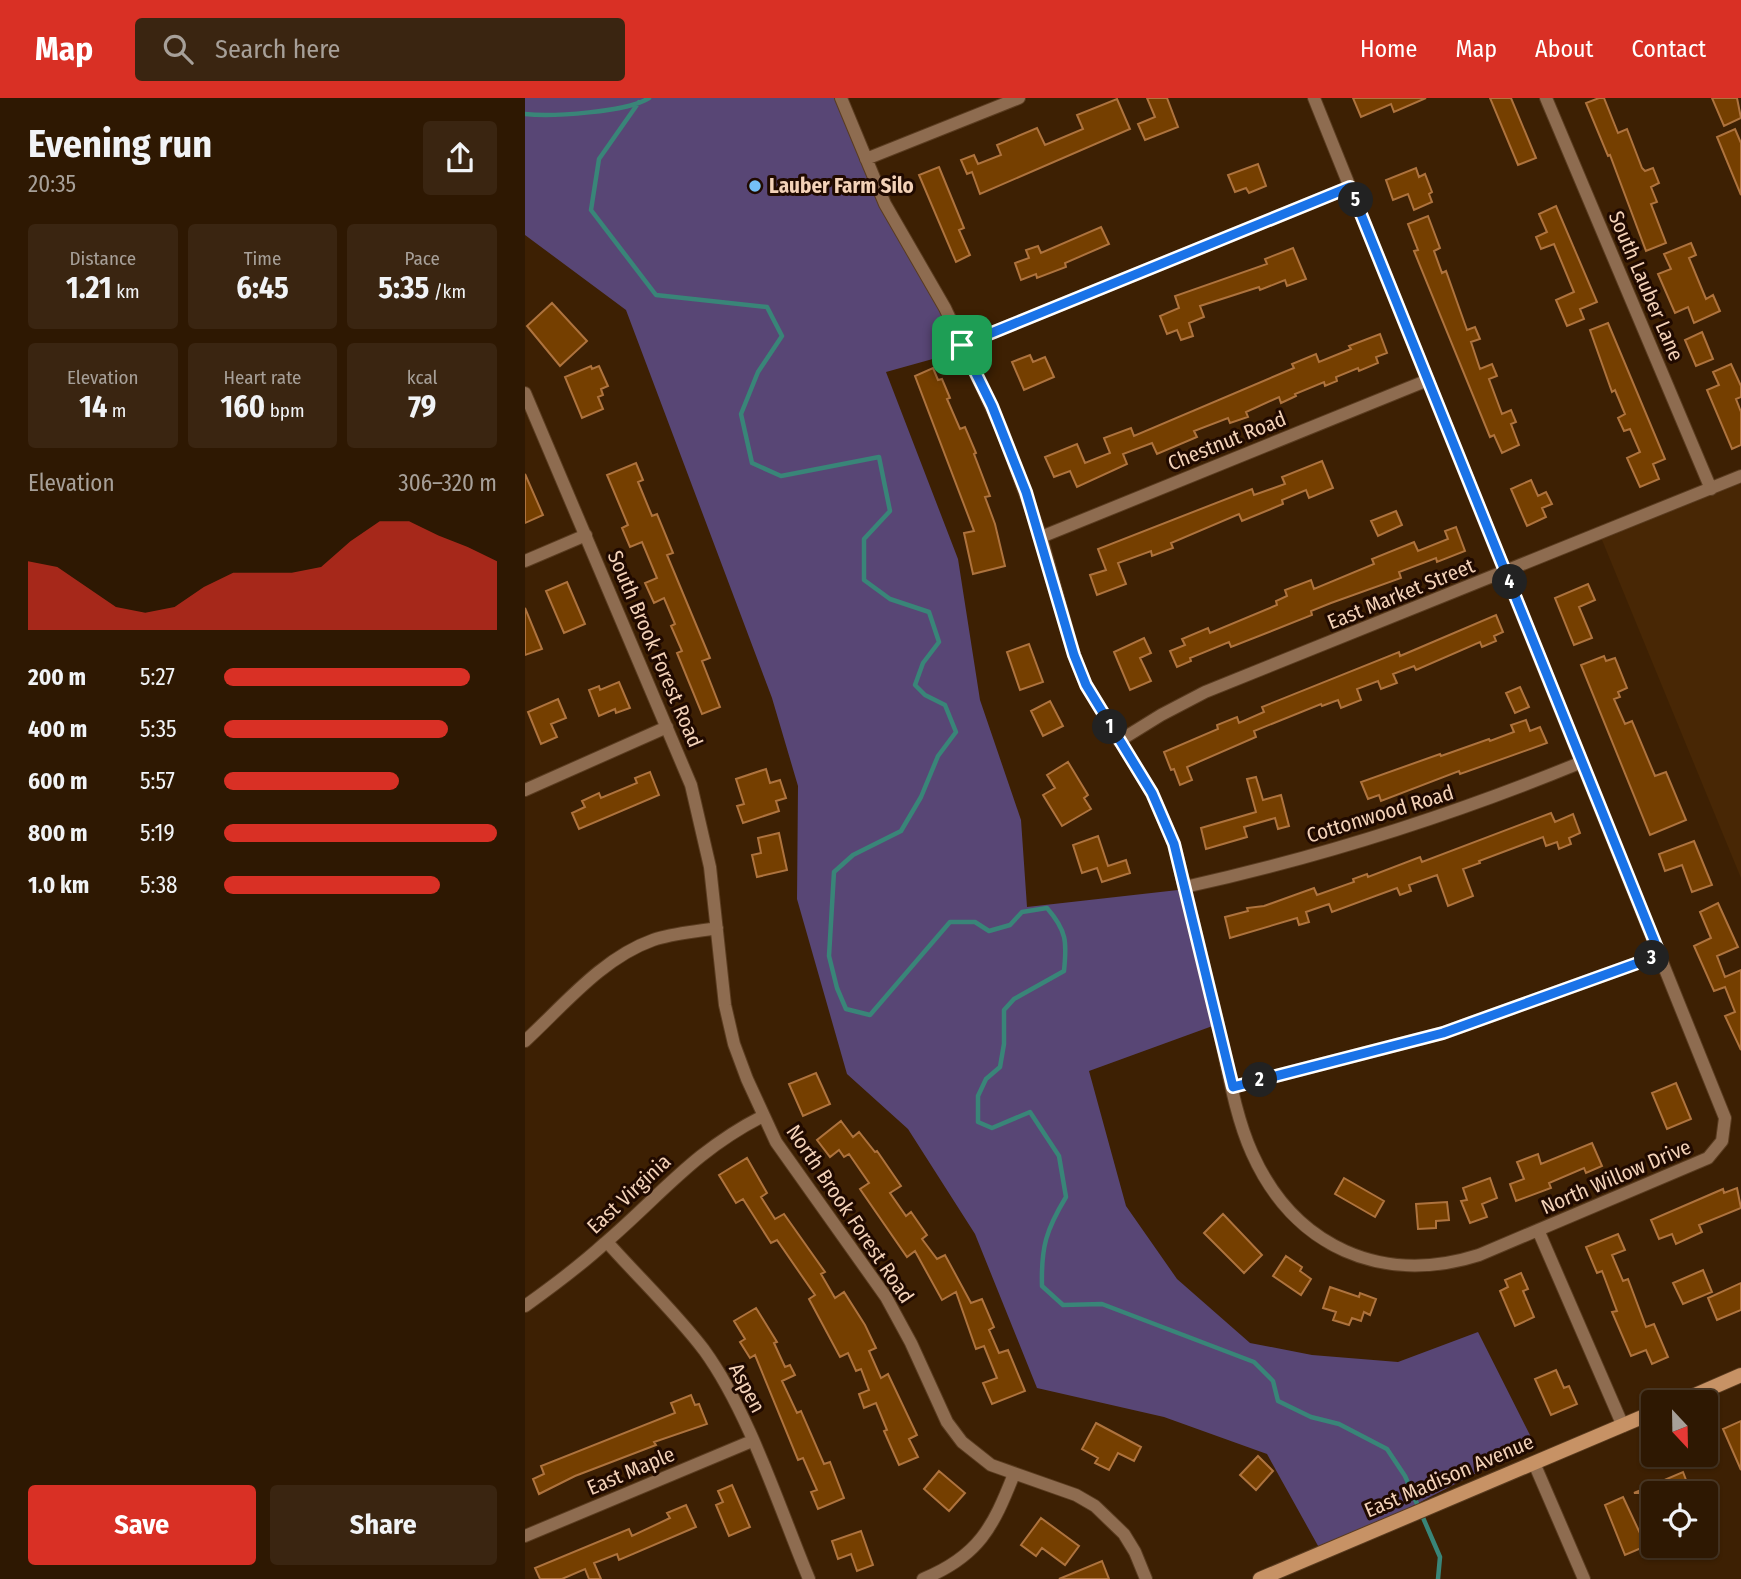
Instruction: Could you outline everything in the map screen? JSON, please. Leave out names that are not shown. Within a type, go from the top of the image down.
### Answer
[{"type":"main road","points":[[1707,1390],[1741,1375]]},
{"type":"main road","name":"East Madison Avenue","points":[[1260,1579],[1641,1418]]},
{"type":"street","points":[[841,98],[885,204],[926,272],[1002,430],[1041,537],[1074,655],[1093,699],[1164,816],[1185,887],[1251,1151],[1275,1195],[1305,1226],[1352,1256],[1393,1266],[1446,1264],[1479,1255],[1538,1230]]},
{"type":"street","points":[[866,159],[1019,98]]},
{"type":"street","name":"North Willow Drive","points":[[1314,98],[1723,1110],[1725,1126],[1722,1141],[1708,1158],[1538,1230],[1623,1426]]},
{"type":"street","name":"South Lauber Lane","points":[[1546,98],[1711,489]]},
{"type":"street","points":[[962,345],[1350,187]]},
{"type":"street","name":"Chestnut Road","points":[[1041,537],[1428,380]]},
{"type":"street","name":"South Brook Forest Road","points":[[525,393],[667,727],[696,802],[710,867],[717,928]]},
{"type":"street","name":"East Market Street","points":[[1119,741],[1205,692],[1506,573],[1741,476]]},
{"type":"street","points":[[525,561],[586,535]]},
{"type":"street","points":[[525,790],[667,727]]},
{"type":"street","name":"Cottonwood Road","points":[[1185,887],[1285,863],[1386,834],[1485,800],[1582,762]]},
{"type":"street","points":[[525,1041],[602,970],[633,949],[669,936],[717,928]]},
{"type":"street","name":"North Brook Forest Road","points":[[717,928],[725,1005],[734,1044],[763,1116],[792,1167],[886,1297],[954,1432],[981,1458],[1014,1474],[1076,1495],[1095,1506],[1124,1534],[1146,1579]]},
{"type":"street","points":[[1233,1087],[1443,1033],[1660,955]]},
{"type":"street","name":"East Virginia","points":[[525,1306],[607,1242],[690,1163],[727,1136],[763,1116]]},
{"type":"street","name":"Aspen","points":[[607,1242],[704,1351],[724,1383],[752,1441],[809,1579]]},
{"type":"street","name":"East Maple","points":[[525,1536],[752,1441]]},
{"type":"street","points":[[1534,1463],[1584,1579]]},
{"type":"street","points":[[923,1579],[955,1563],[987,1532],[998,1515],[1014,1474]]},
{"type":"shaded area","points":[[525,98],[842,98],[902,236],[965,350],[886,372],[958,559],[980,700],[1021,820],[1027,907],[1178,890],[1218,1024],[1089,1071],[1126,1206],[1177,1279],[1250,1343],[1312,1355],[1398,1362],[1478,1332],[1534,1443],[1322,1553],[1267,1454],[1164,1417],[1037,1388],[975,1234],[908,1129],[847,1074],[797,899],[798,786],[772,698],[626,310],[525,235]]},
{"type":"shaded area","points":[[1741,476],[1741,878],[1600,535]]},
{"type":"building","points":[[1147,98],[1167,98],[1178,127],[1145,140],[1138,124],[1155,117]]},
{"type":"building","points":[[1353,98],[1426,98],[1394,112],[1391,104],[1361,117]]},
{"type":"building","points":[[1490,98],[1511,98],[1536,158],[1518,165]]},
{"type":"building","points":[[1604,98],[1618,133],[1627,129],[1642,168],[1645,171],[1653,168],[1659,183],[1651,187],[1657,202],[1651,204],[1666,243],[1646,251],[1610,155],[1608,156],[1586,103]]},
{"type":"building","points":[[1712,98],[1737,98],[1741,118],[1724,126]]},
{"type":"building","points":[[1117,99],[1130,129],[980,194],[972,172],[967,174],[961,160],[974,155],[978,164],[1001,155],[997,145],[1037,128],[1045,145],[1083,129],[1077,115]]},
{"type":"building","points":[[1735,129],[1741,143],[1741,195],[1717,137]]},
{"type":"building","points":[[1258,164],[1266,186],[1249,193],[1246,188],[1235,192],[1228,175]]},
{"type":"building","points":[[939,167],[964,228],[959,230],[970,255],[956,262],[919,175]]},
{"type":"building","points":[[1416,168],[1419,177],[1425,174],[1432,192],[1429,194],[1432,202],[1414,210],[1408,194],[1393,200],[1386,180]]},
{"type":"building","points":[[1556,206],[1597,302],[1580,309],[1584,319],[1567,326],[1556,300],[1574,292],[1554,244],[1541,249],[1536,237],[1547,232],[1539,214]]},
{"type":"building","points":[[1428,216],[1440,248],[1434,251],[1442,273],[1446,271],[1467,330],[1475,327],[1480,339],[1471,342],[1480,369],[1492,364],[1497,376],[1489,379],[1502,414],[1511,410],[1516,422],[1511,424],[1519,445],[1502,453],[1494,435],[1490,437],[1414,251],[1418,250],[1408,224]]},
{"type":"building","points":[[1101,227],[1109,244],[1065,263],[1066,267],[1037,278],[1036,274],[1021,280],[1015,263],[1029,258],[1026,250],[1038,246],[1041,253]]},
{"type":"building","points":[[1691,243],[1696,255],[1689,258],[1706,299],[1713,295],[1720,311],[1694,323],[1688,307],[1675,313],[1658,274],[1671,269],[1664,254]]},
{"type":"building","points":[[1293,248],[1306,279],[1287,286],[1285,280],[1260,290],[1259,287],[1200,306],[1204,317],[1189,323],[1193,336],[1181,340],[1177,330],[1167,334],[1160,316],[1179,308],[1175,296],[1267,264],[1265,259]]},
{"type":"building","points":[[552,303],[587,341],[560,366],[527,326]]},
{"type":"building","points":[[1608,323],[1665,459],[1653,464],[1659,479],[1640,487],[1627,458],[1640,452],[1630,429],[1624,431],[1618,418],[1625,414],[1615,390],[1612,392],[1590,330]]},
{"type":"building","points":[[1702,332],[1713,359],[1696,366],[1685,340]]},
{"type":"building","points":[[1380,334],[1387,353],[1376,357],[1378,363],[1336,377],[1337,381],[1325,386],[1324,382],[1281,403],[1279,397],[1246,412],[1248,417],[1230,423],[1228,418],[1194,431],[1197,437],[1157,454],[1152,443],[1123,454],[1127,464],[1077,487],[1070,471],[1054,477],[1045,457],[1077,444],[1085,463],[1110,453],[1104,438],[1131,428],[1134,436],[1294,368],[1292,364],[1316,354],[1319,362]]},
{"type":"building","points":[[1030,355],[1033,362],[1045,357],[1054,377],[1024,390],[1012,362]]},
{"type":"building","points":[[1731,364],[1741,386],[1741,397],[1736,399],[1741,412],[1741,445],[1732,449],[1707,390],[1719,385],[1713,372]]},
{"type":"building","points":[[591,366],[592,369],[599,366],[608,386],[601,389],[603,395],[598,397],[603,409],[582,418],[565,377]]},
{"type":"building","points":[[933,368],[938,380],[942,379],[960,429],[965,427],[976,453],[974,454],[990,496],[985,497],[1005,566],[973,574],[964,533],[974,531],[915,376]]},
{"type":"building","points":[[1322,461],[1333,488],[1309,498],[1306,490],[1282,500],[1283,504],[1242,521],[1239,514],[1171,543],[1173,548],[1152,556],[1151,551],[1118,563],[1126,584],[1097,595],[1090,575],[1106,570],[1098,549],[1252,489],[1254,495],[1285,484],[1282,477]]},
{"type":"building","points":[[636,463],[643,480],[638,482],[652,516],[657,514],[673,553],[667,555],[710,658],[702,661],[720,707],[702,714],[677,653],[682,651],[671,626],[675,624],[664,598],[654,603],[645,583],[657,578],[642,542],[630,547],[622,528],[628,525],[607,475]]},
{"type":"building","points":[[525,474],[543,515],[525,523]]},
{"type":"building","points":[[1531,480],[1538,496],[1546,492],[1552,504],[1542,508],[1546,517],[1527,526],[1511,489]]},
{"type":"building","points":[[1396,511],[1402,525],[1378,536],[1371,521]]},
{"type":"building","points":[[1456,527],[1465,551],[1437,562],[1436,558],[1399,572],[1401,578],[1311,611],[1312,615],[1231,647],[1229,642],[1190,658],[1191,661],[1177,667],[1170,651],[1185,645],[1182,639],[1208,628],[1210,633],[1277,605],[1276,601],[1287,596],[1285,590],[1311,580],[1314,589],[1374,564],[1372,559],[1414,542],[1418,551],[1448,539],[1445,531]]},
{"type":"building","points":[[567,582],[585,624],[564,633],[546,591]]},
{"type":"building","points":[[1588,584],[1595,600],[1579,607],[1592,638],[1574,645],[1555,598]]},
{"type":"building","points":[[525,608],[542,649],[525,655]]},
{"type":"building","points":[[1496,615],[1503,632],[1494,636],[1496,641],[1482,647],[1480,642],[1416,670],[1414,666],[1393,674],[1397,683],[1381,689],[1378,681],[1357,689],[1361,700],[1341,708],[1338,700],[1322,706],[1321,704],[1254,731],[1256,737],[1187,767],[1192,780],[1180,785],[1174,769],[1171,770],[1164,752],[1218,729],[1217,725],[1237,717],[1239,723],[1264,712],[1262,707],[1399,652],[1400,656]]},
{"type":"building","points":[[1144,638],[1151,653],[1140,658],[1151,681],[1130,690],[1114,652]]},
{"type":"building","points":[[1029,644],[1043,682],[1020,690],[1007,652]]},
{"type":"building","points":[[1604,656],[1606,661],[1615,658],[1627,688],[1618,692],[1620,697],[1614,699],[1625,724],[1632,721],[1655,776],[1666,772],[1686,820],[1650,835],[1581,665]]},
{"type":"building","points":[[619,682],[630,708],[616,713],[615,709],[599,716],[589,690],[599,686],[600,690]]},
{"type":"building","points":[[1520,687],[1529,707],[1515,713],[1506,693]]},
{"type":"building","points":[[558,699],[566,718],[551,724],[557,737],[541,744],[528,712]]},
{"type":"building","points":[[1050,701],[1063,726],[1043,736],[1031,711]]},
{"type":"building","points":[[1526,720],[1530,731],[1540,727],[1547,743],[1460,774],[1459,771],[1381,801],[1379,795],[1368,799],[1361,782],[1514,732],[1511,725]]},
{"type":"building","points":[[1068,762],[1088,795],[1084,798],[1091,809],[1062,826],[1043,795],[1055,788],[1047,775]]},
{"type":"building","points":[[766,769],[770,783],[780,780],[786,798],[776,801],[779,811],[743,823],[737,806],[744,804],[736,779]]},
{"type":"building","points":[[650,772],[659,795],[579,829],[572,813],[585,807],[582,801],[599,793],[601,798],[637,783],[635,778]]},
{"type":"building","points":[[1256,777],[1263,800],[1281,795],[1289,826],[1278,829],[1275,818],[1244,827],[1247,837],[1206,849],[1201,828],[1256,812],[1247,779]]},
{"type":"building","points":[[1551,813],[1555,822],[1573,814],[1580,833],[1569,838],[1571,844],[1559,849],[1557,842],[1546,846],[1543,837],[1463,869],[1473,896],[1448,906],[1437,875],[1409,885],[1411,891],[1400,895],[1397,888],[1332,912],[1329,904],[1306,912],[1309,922],[1299,925],[1297,918],[1230,938],[1225,917],[1248,911],[1247,908],[1264,906],[1314,888],[1317,895],[1354,882],[1353,879],[1367,874],[1368,877],[1420,857],[1422,862]]},
{"type":"building","points":[[779,833],[787,870],[757,877],[752,855],[761,853],[758,838]]},
{"type":"building","points":[[1098,836],[1108,866],[1126,860],[1130,873],[1102,882],[1097,868],[1082,873],[1073,845]]},
{"type":"building","points":[[1694,841],[1712,885],[1692,892],[1682,865],[1665,871],[1659,854]]},
{"type":"building","points":[[1718,903],[1738,947],[1717,956],[1725,977],[1741,970],[1741,1050],[1725,1016],[1735,1012],[1725,987],[1714,991],[1694,946],[1711,938],[1700,912]]},
{"type":"building","points":[[816,1073],[830,1104],[803,1116],[789,1084]]},
{"type":"building","points":[[1676,1083],[1691,1119],[1667,1129],[1652,1093]]},
{"type":"building","points":[[841,1121],[853,1137],[859,1132],[875,1152],[877,1151],[901,1186],[890,1193],[906,1216],[911,1212],[927,1235],[922,1239],[937,1259],[945,1255],[971,1303],[982,1299],[994,1327],[989,1330],[999,1353],[1008,1350],[1025,1391],[992,1404],[983,1383],[997,1378],[984,1346],[976,1349],[956,1292],[942,1300],[915,1251],[907,1257],[860,1189],[869,1183],[849,1154],[844,1157],[839,1150],[830,1157],[817,1140]]},
{"type":"building","points":[[1592,1143],[1602,1166],[1586,1173],[1584,1168],[1549,1183],[1551,1188],[1516,1201],[1510,1184],[1524,1179],[1517,1162],[1538,1154],[1541,1164]]},
{"type":"building","points":[[747,1158],[767,1193],[761,1197],[775,1219],[784,1214],[825,1272],[821,1274],[835,1298],[844,1292],[865,1325],[876,1348],[869,1351],[881,1378],[888,1374],[917,1435],[909,1439],[918,1457],[899,1465],[884,1431],[887,1430],[876,1403],[864,1408],[859,1394],[869,1390],[861,1369],[856,1371],[848,1353],[840,1357],[809,1299],[815,1295],[777,1240],[771,1243],[743,1199],[736,1203],[719,1175]]},
{"type":"building","points":[[1344,1178],[1384,1201],[1375,1217],[1335,1194]]},
{"type":"building","points":[[1490,1178],[1497,1198],[1482,1204],[1487,1217],[1470,1223],[1461,1201],[1467,1200],[1463,1188]]},
{"type":"building","points":[[1737,1188],[1741,1208],[1699,1225],[1702,1232],[1676,1244],[1672,1234],[1659,1239],[1651,1220],[1723,1189],[1724,1193]]},
{"type":"building","points":[[1447,1202],[1449,1220],[1436,1221],[1436,1228],[1418,1229],[1416,1204]]},
{"type":"building","points":[[1223,1214],[1262,1255],[1244,1273],[1204,1233]]},
{"type":"building","points":[[1618,1234],[1625,1250],[1612,1255],[1623,1281],[1628,1279],[1646,1327],[1654,1324],[1668,1357],[1652,1364],[1646,1350],[1631,1356],[1612,1312],[1617,1311],[1602,1271],[1597,1273],[1586,1247]]},
{"type":"building","points":[[1286,1256],[1302,1267],[1300,1271],[1311,1279],[1301,1295],[1273,1276]]},
{"type":"building","points":[[1703,1270],[1712,1292],[1683,1304],[1673,1283]]},
{"type":"building","points":[[1521,1273],[1528,1289],[1523,1291],[1534,1317],[1515,1326],[1500,1291],[1508,1287],[1505,1280]]},
{"type":"building","points":[[1741,1283],[1741,1310],[1717,1320],[1708,1298]]},
{"type":"building","points":[[1330,1287],[1359,1297],[1360,1293],[1376,1299],[1370,1315],[1364,1312],[1361,1321],[1352,1318],[1349,1325],[1333,1320],[1336,1312],[1323,1308]]},
{"type":"building","points":[[756,1308],[777,1342],[774,1343],[785,1367],[790,1365],[795,1375],[782,1381],[797,1413],[801,1411],[824,1464],[830,1462],[844,1498],[818,1509],[811,1492],[817,1490],[803,1458],[798,1460],[755,1355],[750,1358],[740,1342],[745,1339],[734,1321]]},
{"type":"building","points":[[1556,1370],[1564,1388],[1569,1386],[1577,1404],[1551,1415],[1535,1379]]},
{"type":"building","points":[[691,1395],[695,1405],[699,1404],[707,1424],[654,1442],[656,1445],[575,1476],[539,1494],[533,1479],[544,1474],[541,1466],[675,1413],[671,1403]]},
{"type":"building","points":[[1741,1421],[1741,1470],[1723,1429]]},
{"type":"building","points":[[1096,1423],[1141,1447],[1134,1461],[1118,1453],[1109,1470],[1095,1463],[1098,1458],[1082,1449]]},
{"type":"building","points":[[1258,1456],[1273,1471],[1256,1490],[1240,1475]]},
{"type":"building","points":[[939,1471],[965,1493],[949,1511],[924,1489]]},
{"type":"building","points":[[1683,1472],[1686,1481],[1662,1481]]},
{"type":"building","points":[[732,1485],[750,1527],[729,1536],[716,1505],[723,1502],[718,1491]]},
{"type":"building","points":[[1623,1497],[1641,1535],[1641,1548],[1625,1555],[1605,1505]]},
{"type":"building","points":[[686,1505],[696,1527],[619,1560],[617,1554],[594,1563],[601,1579],[589,1579],[585,1569],[562,1579],[540,1579],[535,1568],[629,1529],[632,1536],[670,1518],[667,1513]]},
{"type":"building","points":[[1041,1518],[1079,1546],[1065,1565],[1042,1548],[1036,1556],[1021,1545]]},
{"type":"building","points":[[861,1531],[873,1565],[857,1571],[851,1554],[838,1559],[832,1541]]},
{"type":"building","points":[[1102,1561],[1109,1579],[1059,1579]]},
{"type":"waterway","points":[[525,114],[589,112],[624,107],[649,98]]},
{"type":"waterway","points":[[639,102],[599,159],[591,210],[656,295],[767,307],[782,336],[758,372],[741,414],[752,463],[781,476],[879,457],[890,511],[864,539],[864,580],[890,599],[929,612],[939,642],[923,663],[915,685],[925,695],[945,705],[956,732],[938,756],[921,797],[901,831],[853,855],[834,872],[829,956],[837,988],[846,1009],[870,1015],[950,922],[975,922],[989,931],[1010,925],[1022,912],[1047,908],[1059,923],[1064,937],[1064,971],[1014,999],[1004,1010],[1004,1044],[1000,1067],[986,1079],[978,1096],[978,1122],[992,1128],[1030,1112],[1059,1156],[1066,1197],[1046,1239],[1042,1286],[1063,1305],[1102,1304],[1254,1362],[1273,1381],[1278,1401],[1311,1417],[1339,1424],[1387,1449],[1405,1476],[1440,1557],[1438,1579]]},
{"type":"place","name":"Lauber Farm Silo","points":[[755,186]]},
{"type":"route","points":[[1350,187],[1660,955],[1443,1033],[1233,1087],[1174,844],[1164,816],[1086,685],[1074,655],[1026,492],[992,406],[962,345],[1350,187]]}]
